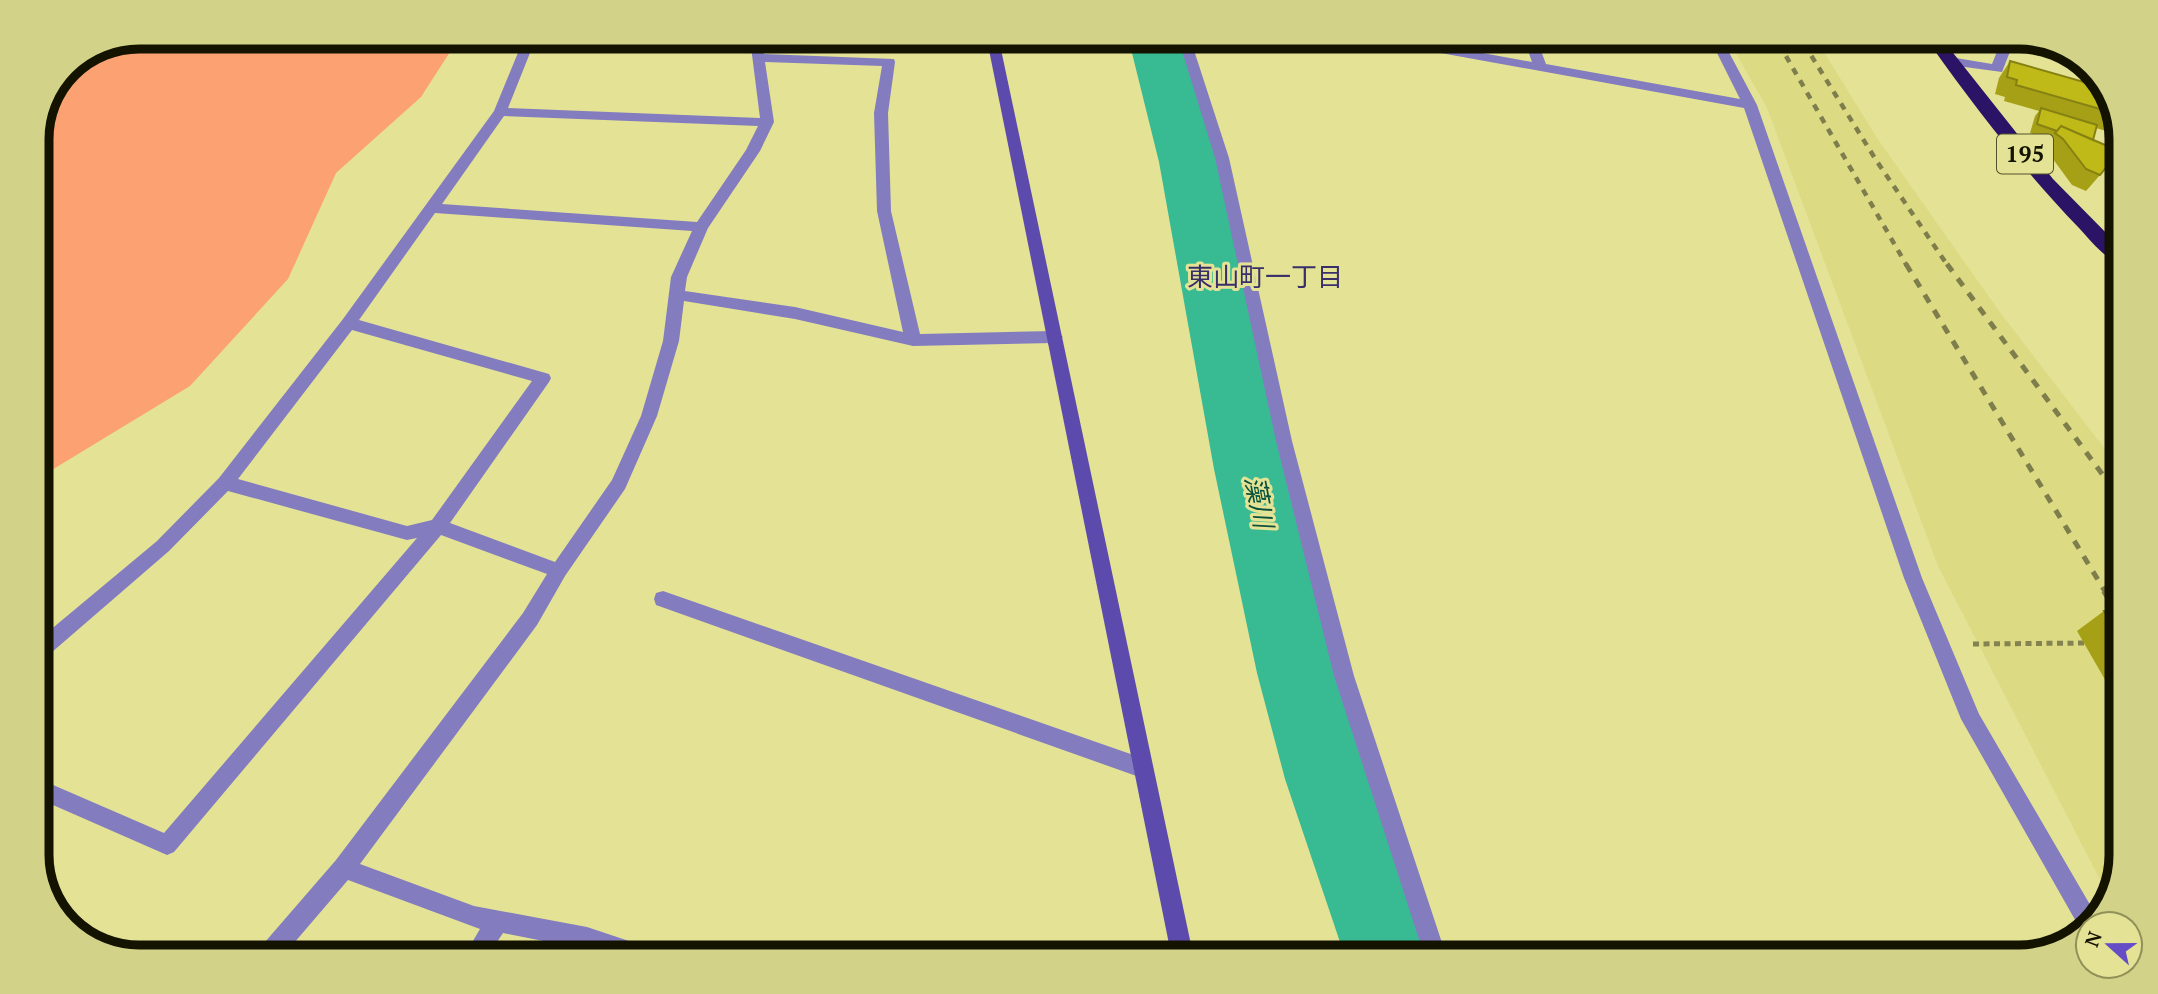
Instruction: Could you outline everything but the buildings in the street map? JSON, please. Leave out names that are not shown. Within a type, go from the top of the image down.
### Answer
[{"type":"highway","name":"195","points":[[1942,49],[2062,200],[2109,247]]},
{"type":"street","points":[[49,643],[163,546],[225,483],[349,323],[500,112],[526,49]]},
{"type":"street","points":[[277,945],[344,868],[530,618],[619,484],[649,416],[671,341],[679,277],[701,227],[752,151],[766,122],[757,49]]},
{"type":"street","points":[[995,49],[1180,945]]},
{"type":"street","points":[[1188,49],[1222,158],[1284,441],[1344,676],[1432,945]]},
{"type":"street","points":[[1444,49],[1750,104]]},
{"type":"street","points":[[1533,49],[1540,65]]},
{"type":"street","points":[[1720,49],[1750,104],[1913,578],[1971,719],[2081,910]]},
{"type":"street","points":[[1950,61],[1997,69],[2005,49]]},
{"type":"street","points":[[758,58],[889,62],[881,113],[884,211],[913,340]]},
{"type":"street","points":[[500,112],[766,122]]},
{"type":"street","points":[[431,208],[701,227]]},
{"type":"street","points":[[677,295],[795,313],[913,340],[1055,337]]},
{"type":"street","points":[[49,793],[167,845],[438,526],[543,378],[349,323]]},
{"type":"street","points":[[225,483],[407,533],[438,526],[559,571]]},
{"type":"street","points":[[663,599],[1142,768]]},
{"type":"street","points":[[344,868],[474,917],[587,937],[612,945]]},
{"type":"street","points":[[482,945],[498,921]]},
{"type":"path","points":[[1972,644],[2094,643]]},
{"type":"shaded area","points":[[139,49],[452,49],[421,97],[336,173],[288,279],[190,386],[49,472],[49,133],[52,115],[64,89],[75,75],[104,56]]},
{"type":"shaded area","points":[[1733,49],[1822,49],[1877,138],[1999,311],[2109,454],[2109,855],[2103,886],[1938,566],[1767,108]]},
{"type":"waterway","name":"藻川","points":[[1158,49],[1189,162],[1251,469],[1298,673],[1330,779],[1388,945]]},
{"type":"railway","points":[[1782,49],[1907,266]]},
{"type":"railway","points":[[1807,49],[1876,160],[1948,266]]},
{"type":"railway","points":[[1906,264],[2106,593]]},
{"type":"railway","points":[[1947,264],[2109,483]]},
{"type":"railway","points":[[2104,591],[2109,599]]},
{"type":"district","name":"東山町一丁目","points":[[1265,277]]}]
